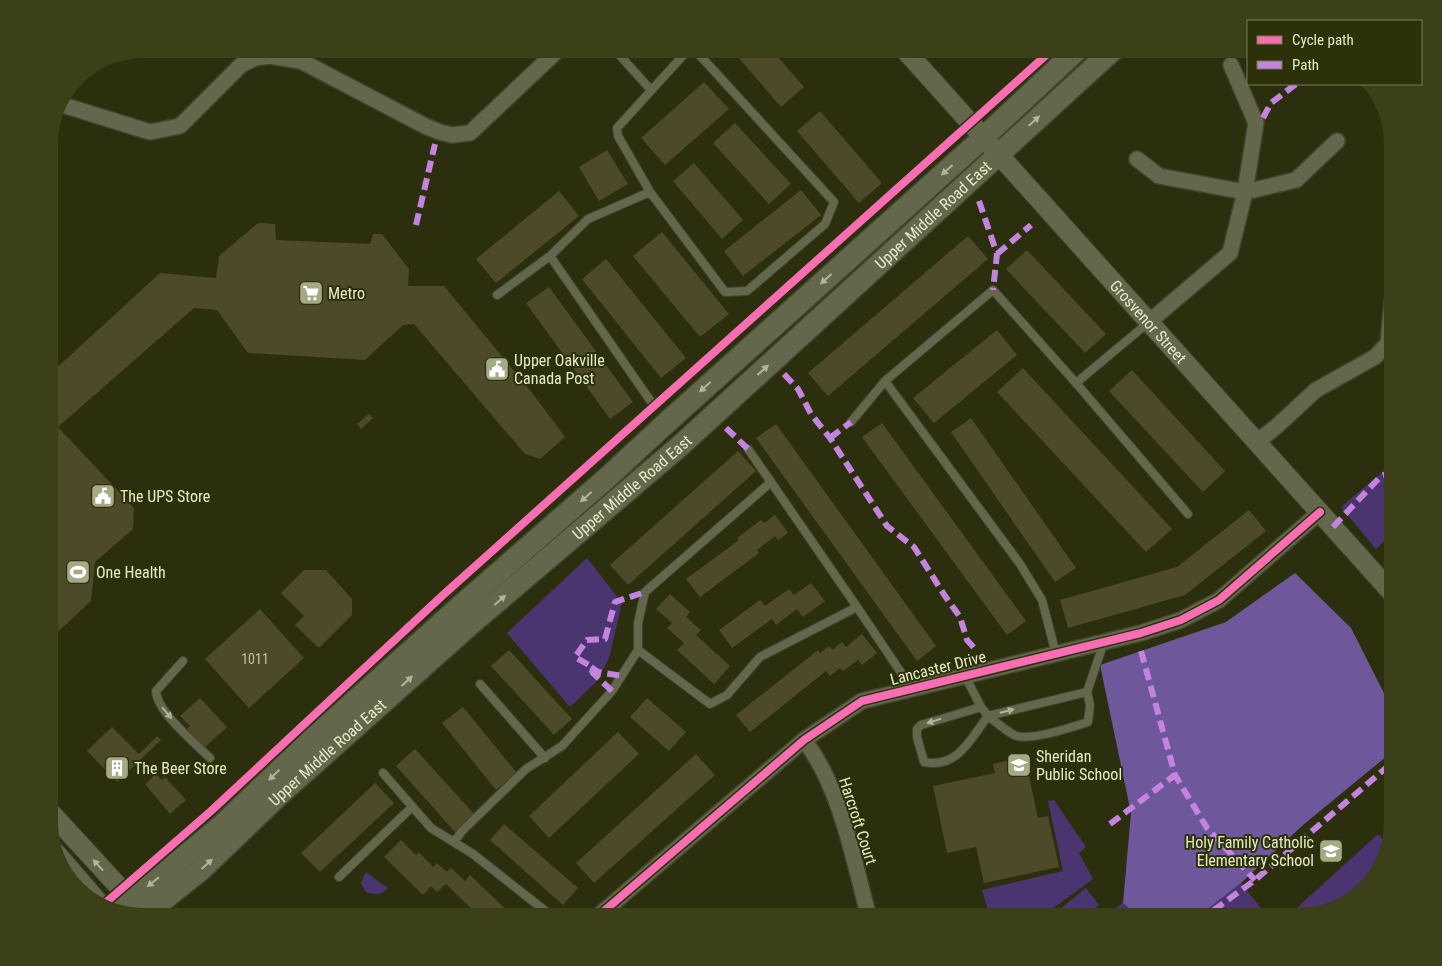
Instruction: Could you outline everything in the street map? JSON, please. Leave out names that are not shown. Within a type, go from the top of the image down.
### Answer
[{"type":"main road","name":"Upper Middle Road East","points":[[141,908],[222,825],[310,741],[457,608],[608,477],[984,138],[1068,58]]},
{"type":"main road","name":"Upper Middle Road East","points":[[143,908],[202,869],[279,795],[472,623],[681,445],[1104,58]]},
{"type":"street","points":[[66,106],[150,132],[180,126],[241,64],[255,58]]},
{"type":"street","points":[[282,58],[301,61],[427,127],[452,135],[470,132],[548,58]]},
{"type":"street","name":"Grosvenor Street","points":[[912,58],[1384,584]]},
{"type":"street","points":[[1149,322],[1230,253],[1245,192],[1256,123],[1231,65]]},
{"type":"street","points":[[1137,159],[1159,176],[1245,192],[1296,180],[1337,142]]},
{"type":"street","points":[[1257,442],[1316,390],[1375,357],[1384,348]]},
{"type":"street","name":"Lancaster Drive","points":[[608,908],[804,740],[862,701],[1141,634],[1181,620],[1219,600],[1320,512]]},
{"type":"street","name":"Harcroft Court","points":[[804,740],[814,752],[835,797],[866,908]]},
{"type":"street","points":[[58,821],[134,908]]},
{"type":"street","points":[[75,875],[84,886]]},
{"type":"lane","points":[[622,58],[651,90]]},
{"type":"lane","points":[[680,58],[617,128],[618,136],[650,192],[725,292],[747,291],[825,224],[834,202],[702,58]]},
{"type":"lane","points":[[496,295],[550,256],[588,219],[650,192]]},
{"type":"lane","points":[[550,256],[654,406]]},
{"type":"lane","points":[[851,422],[885,381],[993,290],[1076,383],[1188,514]]},
{"type":"lane","points":[[1076,383],[1149,322]]},
{"type":"lane","points":[[885,381],[1020,564],[1042,600],[1056,654]]},
{"type":"lane","points":[[748,450],[912,689]]},
{"type":"lane","points":[[454,842],[462,831],[526,769],[562,746],[612,691],[638,650],[638,623],[645,592],[770,482]]},
{"type":"lane","points":[[638,650],[710,704],[727,695],[760,657],[857,607]]},
{"type":"lane","points":[[965,676],[988,716],[1015,736],[1041,735],[1088,722],[1090,705],[1087,692],[1104,642]]},
{"type":"lane","points":[[183,661],[156,691],[156,696],[158,703],[165,712],[210,758]]},
{"type":"lane","points":[[480,684],[545,758]]},
{"type":"lane","points":[[981,706],[921,725],[917,729],[917,738],[924,762],[933,764],[948,761],[960,754],[988,716],[1087,692]]},
{"type":"lane","points":[[383,772],[430,828],[473,854],[542,908]]},
{"type":"lane","points":[[339,877],[412,807]]},
{"type":"shaded area","points":[[1384,471],[1384,541],[1376,549],[1341,507]]},
{"type":"shaded area","points":[[587,558],[622,603],[609,658],[598,680],[570,707],[507,633]]},
{"type":"shaded area","points":[[1295,573],[1351,628],[1384,693],[1384,758],[1303,825],[1241,883],[1209,908],[1128,908],[1123,903],[1131,813],[1100,665],[1226,622]]},
{"type":"shaded area","points":[[1054,800],[1086,847],[1079,853],[1093,879],[1053,908],[987,908],[982,890],[1063,871],[1048,801]]},
{"type":"shaded area","points":[[1378,834],[1383,840],[1378,856],[1370,871],[1356,887],[1337,900],[1321,906],[1297,908]]},
{"type":"shaded area","points":[[366,872],[388,888],[378,894],[366,892],[361,883]]},
{"type":"shaded area","points":[[1241,883],[1261,908],[1209,908]]},
{"type":"shaded area","points":[[1086,888],[1099,905],[1095,908],[1061,908]]},
{"type":"shaded area","points":[[1123,903],[1128,908],[1115,908]]},
{"type":"building","points":[[739,58],[779,58],[804,87],[781,107]]},
{"type":"building","points":[[704,82],[729,109],[665,165],[641,138]]},
{"type":"building","points":[[820,111],[882,183],[859,203],[797,131]]},
{"type":"building","points":[[735,123],[791,184],[769,204],[713,143]]},
{"type":"building","points":[[607,150],[628,184],[599,201],[579,167]]},
{"type":"building","points":[[694,163],[743,220],[722,239],[673,181]]},
{"type":"building","points":[[801,190],[821,215],[743,276],[724,251]]},
{"type":"building","points":[[559,191],[579,216],[496,283],[476,259]]},
{"type":"building","points":[[258,223],[275,224],[276,240],[370,244],[373,234],[382,234],[409,269],[408,286],[444,286],[533,394],[565,437],[540,459],[525,454],[414,324],[403,325],[365,360],[248,353],[217,310],[194,308],[58,427],[58,367],[160,273],[216,278],[219,256]]},
{"type":"building","points":[[662,232],[729,314],[700,337],[633,256]]},
{"type":"building","points":[[968,236],[988,259],[828,396],[808,373]]},
{"type":"building","points":[[1027,250],[1106,334],[1085,353],[1006,269]]},
{"type":"building","points":[[606,259],[686,358],[661,378],[582,279]]},
{"type":"building","points":[[549,287],[633,402],[610,419],[526,303]]},
{"type":"building","points":[[997,330],[1017,355],[934,423],[913,398]]},
{"type":"building","points":[[1023,368],[1172,529],[1146,552],[997,392]]},
{"type":"building","points":[[1132,370],[1225,471],[1203,492],[1109,391]]},
{"type":"building","points":[[369,414],[373,418],[361,429],[357,424]]},
{"type":"building","points":[[971,418],[1076,568],[1055,582],[951,432]]},
{"type":"building","points":[[882,423],[1026,621],[1007,635],[862,437]]},
{"type":"building","points":[[776,424],[936,646],[917,661],[756,438]]},
{"type":"building","points":[[58,427],[134,508],[133,529],[95,562],[91,601],[58,632]]},
{"type":"building","points":[[738,451],[756,471],[628,585],[610,565]]},
{"type":"building","points":[[1249,510],[1266,531],[1185,595],[1068,628],[1060,600],[1177,567]]},
{"type":"building","points":[[775,515],[788,533],[778,540],[775,536],[757,550],[759,553],[700,597],[686,579],[739,540],[737,538],[761,520],[764,523]]},
{"type":"building","points":[[304,570],[326,570],[352,599],[352,615],[319,648],[295,625],[304,616],[281,593]]},
{"type":"building","points":[[811,583],[825,601],[803,617],[797,609],[776,625],[772,619],[732,648],[719,630],[760,600],[765,606],[789,589],[794,595]]},
{"type":"building","points":[[670,594],[690,612],[686,617],[701,630],[696,635],[730,666],[714,684],[677,650],[684,643],[667,628],[672,623],[656,609]]},
{"type":"building","points":[[260,609],[304,658],[249,708],[205,659]]},
{"type":"building","points":[[862,634],[877,653],[862,665],[858,660],[843,671],[840,668],[830,676],[826,671],[750,732],[736,715],[818,650],[820,653],[829,646],[832,650],[842,642],[846,647]]},
{"type":"building","points":[[509,650],[572,719],[554,735],[491,666]]},
{"type":"building","points":[[200,698],[227,727],[203,749],[185,730],[190,726],[180,716]]},
{"type":"building","points":[[647,698],[686,732],[669,751],[630,717]]},
{"type":"building","points":[[463,707],[517,773],[496,790],[442,723]]},
{"type":"building","name":"The Beer Store","points":[[112,727],[139,754],[157,736],[161,740],[117,782],[87,751]]},
{"type":"building","points":[[618,732],[639,754],[549,838],[529,816]]},
{"type":"building","points":[[415,749],[475,815],[456,833],[396,766]]},
{"type":"building","points":[[696,754],[715,775],[594,883],[576,863]]},
{"type":"building","points":[[1025,757],[1038,818],[1048,816],[1059,867],[984,883],[976,847],[947,853],[933,786],[995,773],[993,764]]},
{"type":"building","points":[[156,774],[162,780],[165,777],[186,800],[170,814],[145,784]]},
{"type":"building","points":[[375,783],[394,803],[320,872],[301,853]]},
{"type":"building","points":[[504,824],[578,888],[563,905],[490,840]]},
{"type":"building","points":[[401,840],[416,855],[419,852],[433,867],[437,863],[447,872],[451,868],[465,881],[470,875],[505,908],[471,908],[446,884],[437,892],[431,886],[423,895],[384,857]]},
{"type":"marked path","points":[[1263,118],[1271,103],[1295,85]]},
{"type":"marked path","points":[[416,225],[435,144]]},
{"type":"marked path","points":[[979,201],[997,254],[993,290]]},
{"type":"marked path","points":[[997,254],[1031,225]]},
{"type":"marked path","points":[[784,374],[798,389],[811,414],[830,438],[887,526],[914,547],[960,617],[967,640],[977,651]]},
{"type":"marked path","points":[[830,438],[851,422]]},
{"type":"marked path","points":[[726,428],[748,449]]},
{"type":"marked path","points":[[1333,527],[1384,475]]},
{"type":"marked path","points":[[612,691],[593,673],[589,665],[575,657],[587,640],[605,639],[615,602],[645,592]]},
{"type":"marked path","points":[[1141,651],[1175,775],[1207,828],[1255,880]]},
{"type":"marked path","points":[[591,667],[598,672],[622,676]]},
{"type":"marked path","points":[[1217,908],[1255,880],[1384,770]]},
{"type":"marked path","points":[[1110,824],[1175,775]]},
{"type":"cycle path","points":[[108,901],[211,811],[443,595],[1043,58]]},
{"type":"cycle path","points":[[608,908],[804,740],[862,701],[1141,633],[1181,620],[1219,600],[1320,512]]},
{"type":"place","name":"Metro","points":[[311,293]]},
{"type":"place","name":"Upper Oakville Canada Post","points":[[497,369]]},
{"type":"place","name":"The UPS Store","points":[[103,496]]},
{"type":"place","name":"One Health","points":[[78,572]]},
{"type":"place","name":"Sheridan Public School","points":[[1019,765]]},
{"type":"place","name":"The Beer Store","points":[[117,768]]},
{"type":"place","name":"Holy Family Catholic Elementary School","points":[[1331,851]]}]
